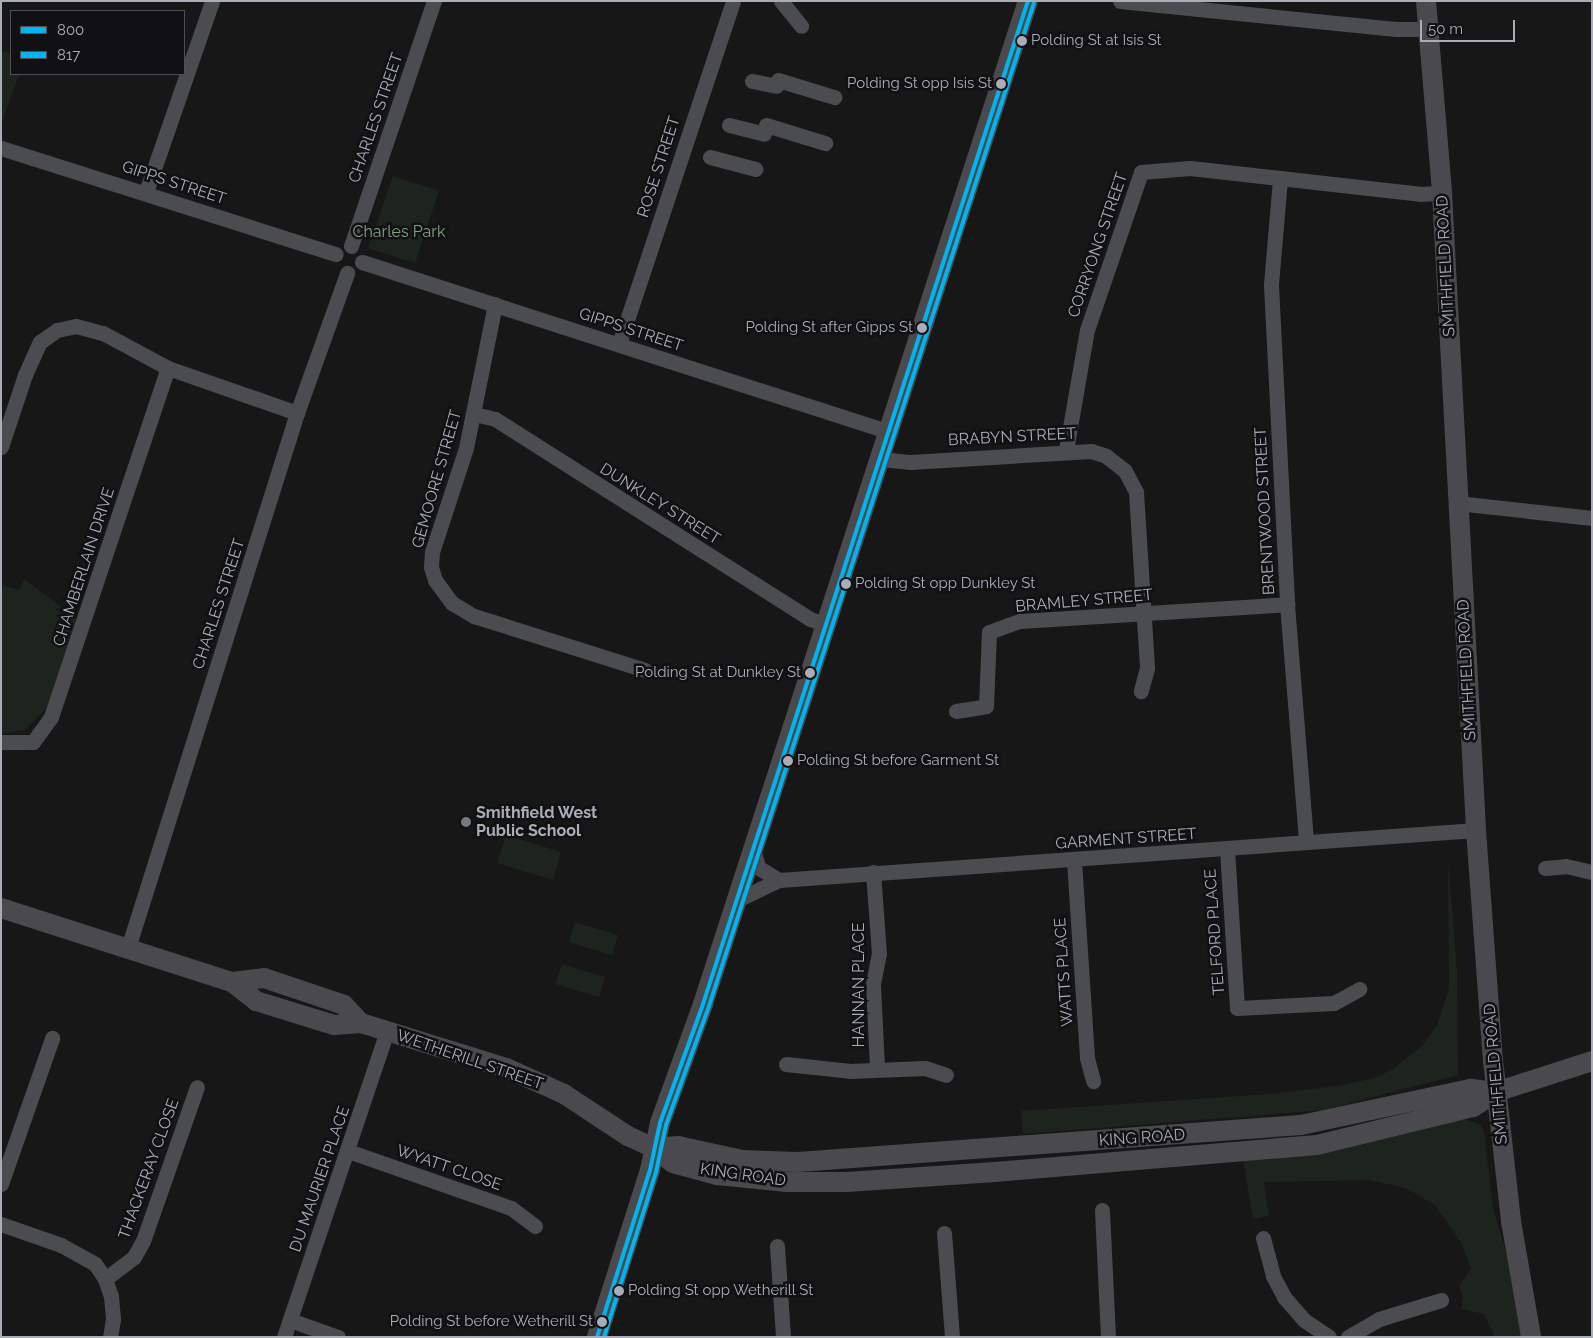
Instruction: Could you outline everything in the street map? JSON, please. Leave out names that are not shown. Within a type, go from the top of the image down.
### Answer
[{"type":"main road","points":[[597,1337],[677,1073],[704,1004],[882,459],[1028,1]]},
{"type":"main road","name":"SMITHFIELD ROAD","points":[[1426,1],[1442,193],[1457,503],[1476,830],[1496,1092],[1511,1221],[1531,1337]]},
{"type":"main road","name":"WETHERILL STREET","points":[[1,908],[232,982],[264,978],[344,1005],[361,1023],[533,1079],[564,1094],[628,1136],[654,1148]]},
{"type":"main road","name":"KING ROAD","points":[[654,1148],[673,1163],[717,1175],[787,1182],[847,1182],[1317,1145],[1473,1107],[1496,1092],[1592,1062]]},
{"type":"street","points":[[146,192],[212,1]]},
{"type":"street","name":"CHARLES STREET","points":[[351,246],[434,1]]},
{"type":"street","name":"ROSE STREET","points":[[619,344],[733,1]]},
{"type":"street","points":[[781,1],[801,26]]},
{"type":"street","points":[[1120,1],[1396,29],[1429,29]]},
{"type":"street","points":[[752,81],[778,83],[834,97]]},
{"type":"street","points":[[729,125],[765,129],[825,143]]},
{"type":"street","name":"GIPPS STREET","points":[[1,148],[146,192],[336,254]]},
{"type":"street","points":[[710,157],[754,168]]},
{"type":"street","name":"CORRYONG STREET","points":[[1066,450],[1087,330],[1141,172],[1190,168],[1420,194],[1442,193]]},
{"type":"street","name":"BRENTWOOD STREET","points":[[1280,179],[1271,285],[1287,604],[1306,842]]},
{"type":"street","points":[[351,246],[359,250],[362,262],[355,271],[347,273],[337,266],[336,254],[342,247],[351,246]]},
{"type":"street","name":"GIPPS STREET","points":[[362,262],[890,432]]},
{"type":"street","name":"CHARLES STREET","points":[[128,948],[297,413],[347,273]]},
{"type":"street","name":"GEMOORE STREET","points":[[495,304],[474,414],[432,552],[430,567],[443,593],[452,603],[474,616],[645,670]]},
{"type":"street","points":[[1,447],[32,357],[40,342],[57,330],[76,326],[90,328],[168,368],[297,413]]},
{"type":"street","name":"CHAMBERLAIN DRIVE","points":[[1,742],[33,742],[51,717],[168,368]]},
{"type":"street","name":"DUNKLEY STREET","points":[[474,414],[495,419],[802,614],[827,626]]},
{"type":"street","name":"BRABYN STREET","points":[[882,459],[911,462],[1066,450],[1092,451],[1106,456],[1125,471],[1136,492],[1147,668],[1141,691]]},
{"type":"street","points":[[1457,503],[1592,518]]},
{"type":"street","name":"BRAMLEY STREET","points":[[956,711],[986,706],[989,632],[1020,621],[1287,604]]},
{"type":"street","name":"GARMENT STREET","points":[[737,900],[779,880],[1476,830]]},
{"type":"street","name":"TELFORD PLACE","points":[[1227,848],[1237,1008],[1334,1002],[1359,989]]},
{"type":"street","points":[[753,851],[759,868],[779,880]]},
{"type":"street","name":"WATTS PLACE","points":[[1074,860],[1087,1058],[1093,1081]]},
{"type":"street","points":[[1545,868],[1566,866],[1592,872]]},
{"type":"street","name":"HANNAN PLACE","points":[[873,872],[878,953],[873,985],[877,1068]]},
{"type":"street","name":"DU MAURIER PLACE","points":[[284,1337],[387,1031]]},
{"type":"street","points":[[1,1184],[52,1038]]},
{"type":"street","name":"HANNAN PLACE","points":[[786,1064],[850,1071],[877,1068],[925,1068],[946,1075]]},
{"type":"street","name":"THACKERAY CLOSE","points":[[105,1279],[134,1257],[143,1242],[197,1087]]},
{"type":"street","name":"WYATT CLOSE","points":[[348,1151],[511,1208],[535,1226]]},
{"type":"street","points":[[1102,1210],[1108,1337]]},
{"type":"street","points":[[1,1224],[80,1254],[95,1264],[105,1279],[111,1296],[113,1319],[110,1337]]},
{"type":"street","points":[[944,1234],[952,1337]]},
{"type":"street","points":[[1263,1238],[1273,1276],[1284,1297],[1300,1316],[1328,1337]]},
{"type":"street","points":[[777,1246],[784,1337]]},
{"type":"street","points":[[1348,1337],[1379,1319],[1441,1300]]},
{"type":"street","points":[[290,1320],[338,1337]]},
{"type":"green space","points":[[1,50],[10,54],[10,75],[19,75],[1,125]]},
{"type":"green space","name":"Charles Park","points":[[393,176],[439,191],[415,263],[368,248]]},
{"type":"green space","points":[[24,579],[77,619],[48,707],[25,730],[1,734],[1,585],[20,590]]},
{"type":"green space","points":[[506,835],[561,852],[553,880],[497,863]]},
{"type":"green space","points":[[1448,861],[1457,972],[1458,1075],[1324,1110],[1023,1134],[1021,1111],[1269,1094],[1336,1086],[1375,1078],[1393,1069],[1423,1045],[1437,1025],[1449,989]]},
{"type":"green space","points":[[575,922],[618,935],[612,955],[569,942]]},
{"type":"green space","points":[[562,964],[605,977],[599,997],[555,984]]},
{"type":"green space","points":[[1462,1119],[1480,1124],[1484,1132],[1493,1208],[1506,1252],[1521,1337],[1495,1337],[1484,1314],[1461,1309],[1463,1296],[1459,1287],[1471,1268],[1461,1242],[1435,1205],[1406,1188],[1369,1180],[1264,1182],[1269,1216],[1253,1219],[1243,1160]]},
{"type":"transit line","name":"800","points":[[597,1337],[650,1170],[660,1123],[703,1004],[1028,1]]},
{"type":"transit line","name":"817","points":[[604,1337],[656,1172],[666,1125],[709,1006],[1034,3]]},
{"type":"place","name":"Polding St at Isis St","points":[[1022,41]]},
{"type":"place","name":"Polding St opp Isis St","points":[[1001,84]]},
{"type":"place","name":"Polding St after Gipps St","points":[[922,328]]},
{"type":"place","name":"Polding St opp Dunkley St","points":[[846,584]]},
{"type":"place","name":"Polding St at Dunkley St","points":[[810,673]]},
{"type":"place","name":"Polding St before Garment St","points":[[788,761]]},
{"type":"place","name":"Smithfield West Public School","points":[[466,822]]},
{"type":"place","name":"Polding St opp Wetherill St","points":[[619,1291]]},
{"type":"place","name":"Polding St before Wetherill St","points":[[602,1322]]}]
